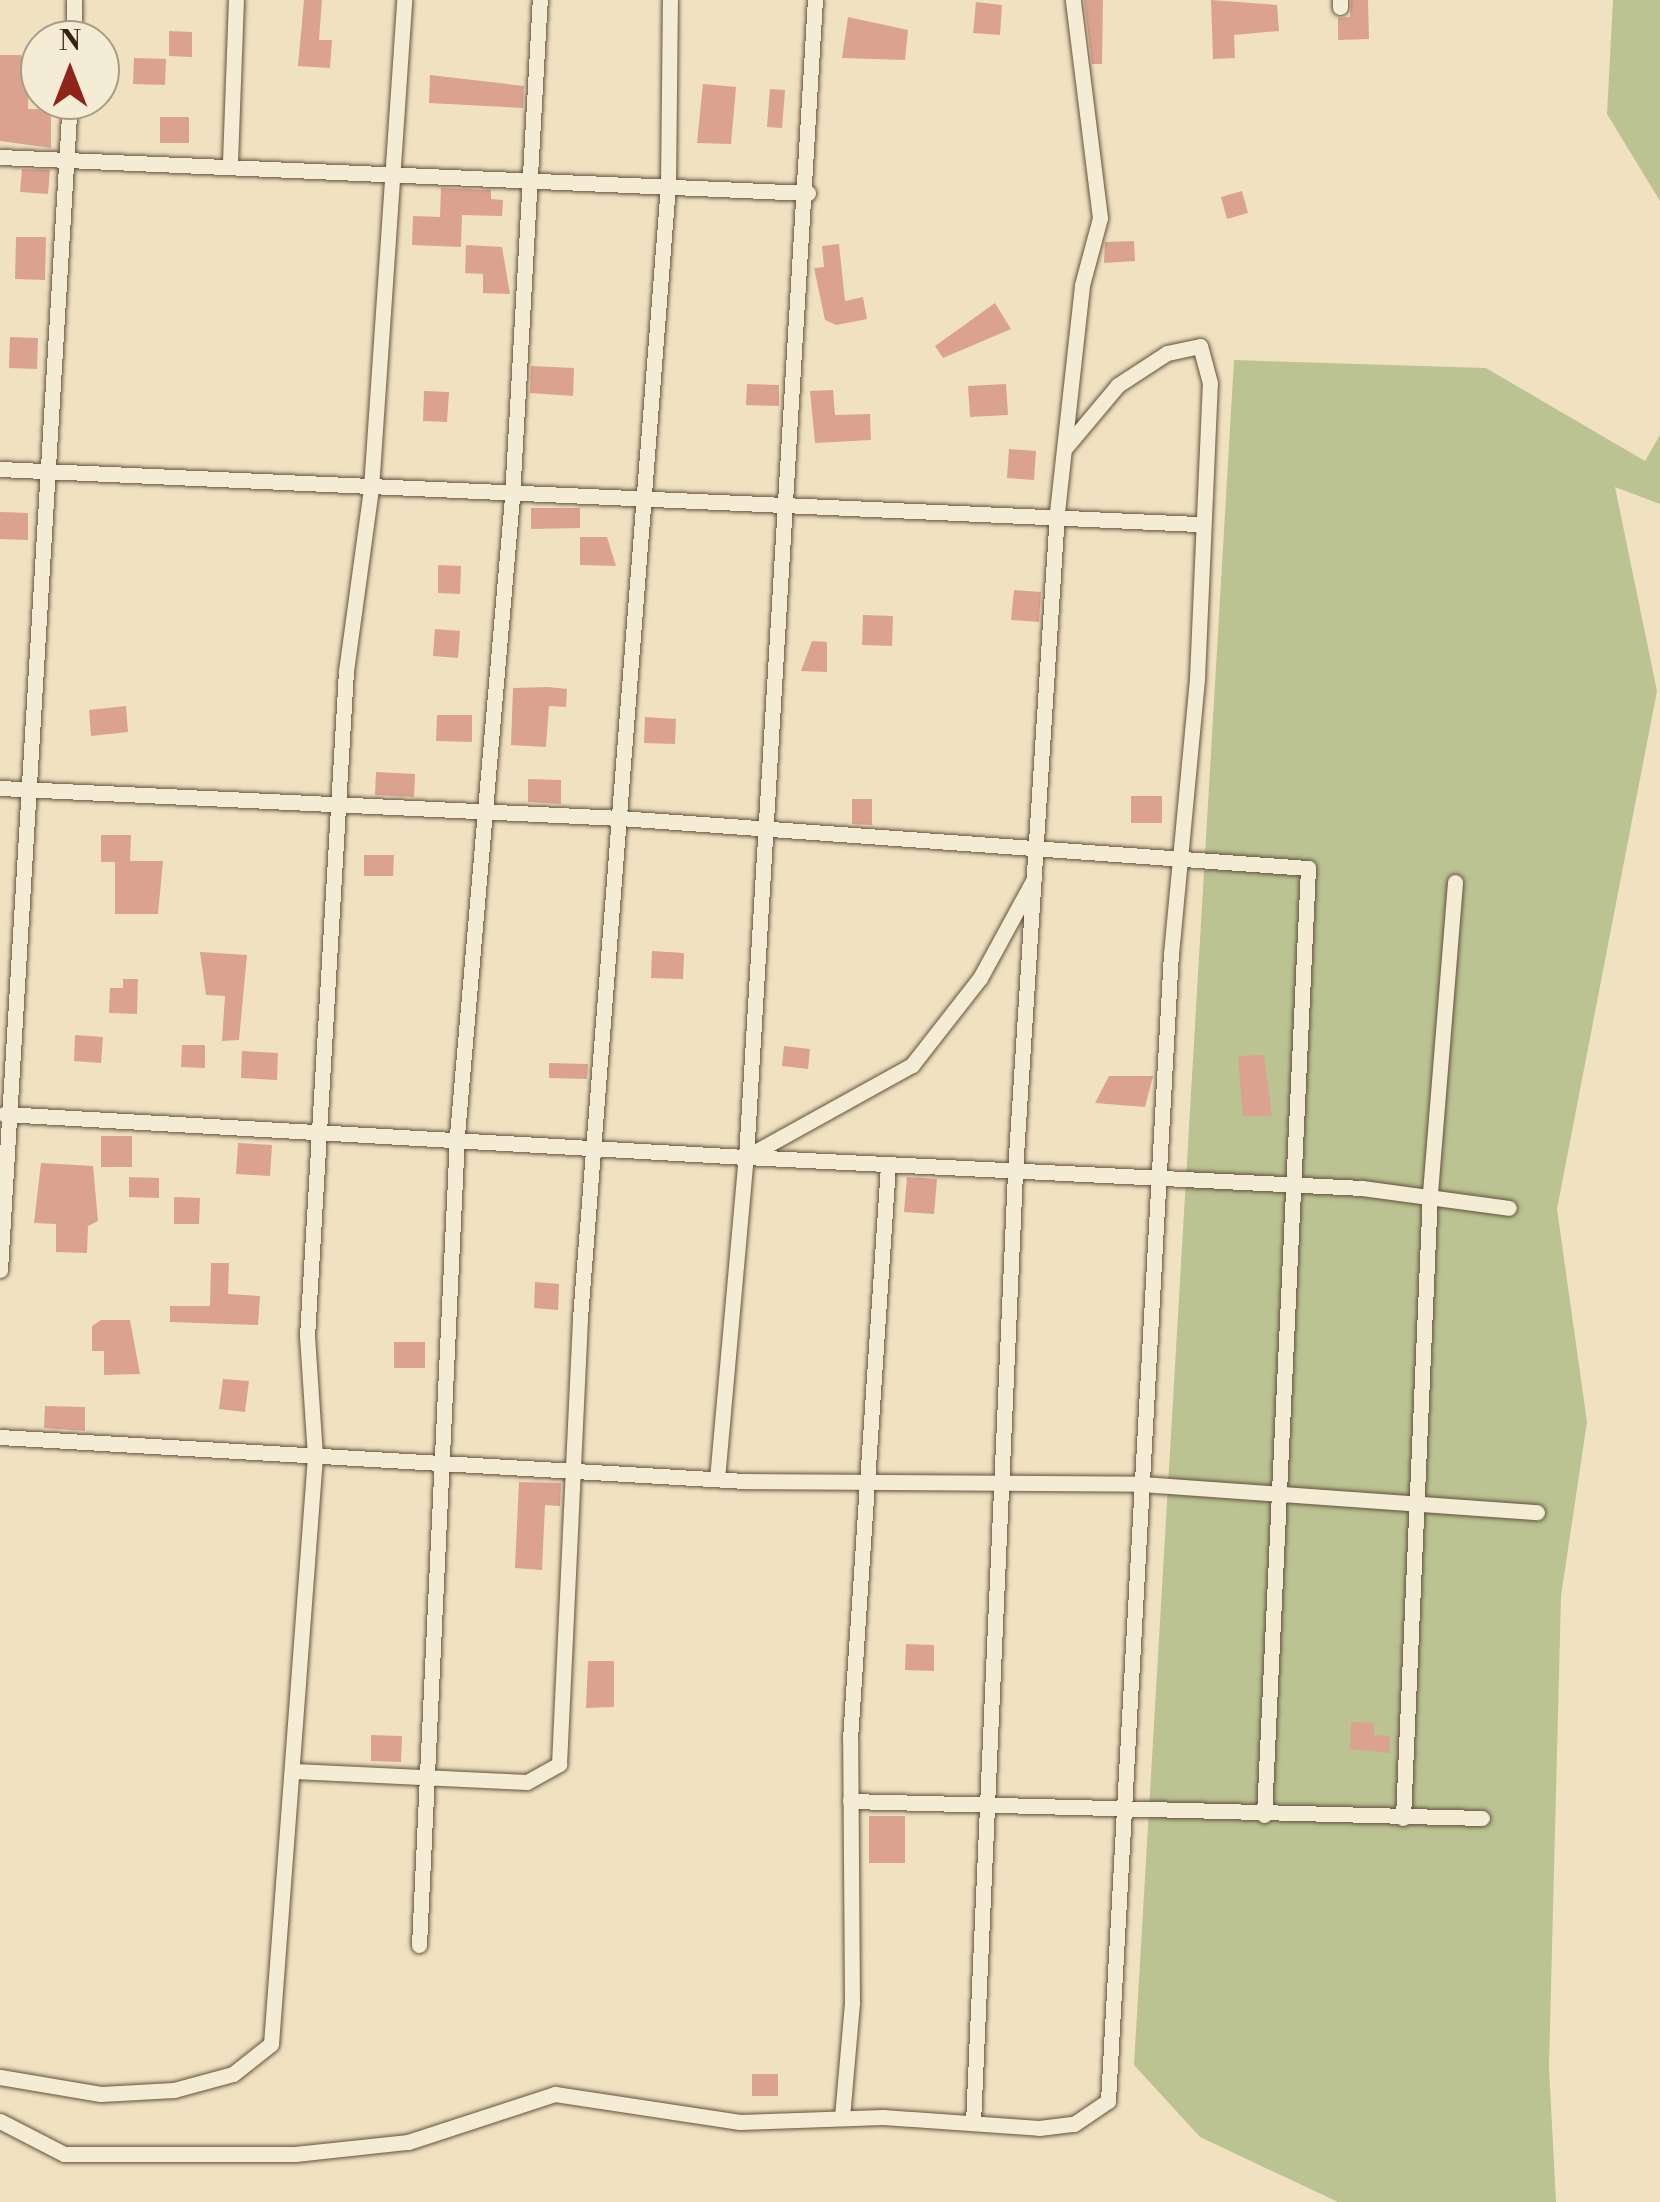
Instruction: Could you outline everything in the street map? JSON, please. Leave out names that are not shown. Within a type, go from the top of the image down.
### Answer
[{"type":"street","points":[[230,162],[236,0]]},
{"type":"street","points":[[0,2077],[102,2094],[174,2090],[232,2074],[271,2044],[315,1456],[307,1337],[350,622],[371,488],[404,0]]},
{"type":"street","points":[[419,1945],[457,1134],[512,497],[540,0]]},
{"type":"street","points":[[294,1770],[527,1782],[559,1764],[579,1469],[594,1146],[668,185],[670,0]]},
{"type":"street","points":[[716,1479],[746,1157],[761,832],[808,193],[815,0]]},
{"type":"street","points":[[973,2123],[1015,1171],[1039,870],[1057,512],[1082,286],[1100,218],[1072,0]]},
{"type":"street","points":[[0,1270],[5,1114],[29,789],[69,120]]},
{"type":"street","points":[[0,158],[230,162],[808,193]]},
{"type":"street","points":[[0,2122],[87,2156],[392,2144],[555,2094],[740,2122],[842,2117],[1062,2127],[1094,2114],[1114,2090],[1159,1176],[1197,678],[1198,524],[1210,383],[1200,346],[1167,353],[1118,385],[1066,446]]},
{"type":"street","points":[[0,469],[512,497],[645,502],[784,500],[1057,512],[1198,524]]},
{"type":"street","points":[[0,788],[340,802],[620,818],[761,832],[1296,862],[1312,878],[1290,1184],[1282,1493],[1264,1816]]},
{"type":"street","points":[[746,1157],[912,1065],[980,978],[1039,870]]},
{"type":"street","points":[[1403,1818],[1430,1193],[1455,882]]},
{"type":"street","points":[[5,1114],[322,1132],[457,1134],[888,1166],[1290,1184],[1430,1193],[1509,1208]]},
{"type":"street","points":[[842,2117],[850,1802],[865,1482],[888,1166]]},
{"type":"street","points":[[0,1437],[716,1479],[1142,1484],[1537,1512]]},
{"type":"street","points":[[850,1802],[1126,1802],[1264,1816],[1482,1818]]},
{"type":"green space","points":[[1613,0],[1660,0],[1660,201],[1607,114]]},
{"type":"green space","points":[[1234,360],[1486,368],[1645,461],[1660,435],[1660,504],[1615,487],[1657,691],[1557,1209],[1587,1422],[1561,1596],[1549,2067],[1556,2202],[1338,2202],[1200,2137],[1134,2065]]},
{"type":"building","points":[[304,0],[322,0],[319,40],[332,40],[330,68],[298,66]]},
{"type":"building","points":[[1084,0],[1103,0],[1102,64],[1092,64]]},
{"type":"building","points":[[1211,0],[1277,5],[1279,31],[1234,35],[1235,58],[1213,59]]},
{"type":"building","points":[[1351,0],[1368,0],[1369,39],[1338,40],[1338,18],[1350,17]]},
{"type":"building","points":[[976,2],[1002,5],[1000,35],[973,33]]},
{"type":"building","points":[[848,17],[908,30],[905,60],[842,58]]},
{"type":"building","points":[[169,31],[192,32],[192,57],[169,56]]},
{"type":"building","points":[[0,55],[20,55],[20,120],[51,120],[51,148],[0,141]]},
{"type":"building","points":[[134,58],[166,59],[165,85],[133,84]]},
{"type":"building","points":[[430,75],[524,86],[523,108],[429,103]]},
{"type":"building","points":[[703,84],[736,87],[731,144],[697,143]]},
{"type":"building","points":[[770,89],[785,90],[782,128],[767,127]]},
{"type":"building","points":[[160,117],[189,117],[189,143],[160,143]]},
{"type":"building","points":[[22,169],[50,170],[48,194],[20,192]]},
{"type":"building","points":[[441,188],[491,190],[491,199],[503,200],[502,216],[462,215],[461,247],[412,245],[413,216],[440,217]]},
{"type":"building","points":[[1242,191],[1248,213],[1227,219],[1221,197]]},
{"type":"building","points":[[16,237],[46,237],[45,280],[15,279]]},
{"type":"building","points":[[1134,241],[1135,261],[1104,263],[1105,242]]},
{"type":"building","points":[[839,244],[845,301],[863,297],[867,319],[836,325],[825,320],[814,268],[824,267],[822,246]]},
{"type":"building","points":[[466,245],[502,247],[510,294],[483,293],[483,274],[465,273]]},
{"type":"building","points":[[995,303],[1011,329],[943,358],[935,346]]},
{"type":"building","points":[[10,337],[38,338],[37,369],[9,368]]},
{"type":"building","points":[[531,366],[574,368],[573,396],[530,393]]},
{"type":"building","points":[[747,384],[779,385],[779,406],[746,405]]},
{"type":"building","points":[[1006,384],[1008,415],[970,417],[968,386]]},
{"type":"building","points":[[833,390],[835,415],[870,414],[871,440],[815,443],[810,391]]},
{"type":"building","points":[[424,391],[449,392],[447,422],[423,421]]},
{"type":"building","points":[[1009,449],[1036,451],[1034,480],[1007,478]]},
{"type":"building","points":[[531,508],[580,508],[580,528],[531,529]]},
{"type":"building","points":[[0,512],[28,513],[28,540],[0,539]]},
{"type":"building","points":[[580,537],[607,537],[616,566],[580,565]]},
{"type":"building","points":[[438,565],[461,566],[460,594],[438,593]]},
{"type":"building","points":[[1014,590],[1041,592],[1039,622],[1011,620]]},
{"type":"building","points":[[863,615],[893,616],[892,646],[862,645]]},
{"type":"building","points":[[435,629],[460,631],[458,658],[433,656]]},
{"type":"building","points":[[812,641],[827,642],[827,672],[801,671]]},
{"type":"building","points":[[513,688],[567,689],[566,707],[549,706],[546,747],[511,745]]},
{"type":"building","points":[[126,706],[128,732],[91,736],[89,710]]},
{"type":"building","points":[[437,715],[472,715],[472,742],[436,741]]},
{"type":"building","points":[[645,717],[676,719],[675,744],[644,743]]},
{"type":"building","points":[[376,772],[415,774],[414,797],[375,795]]},
{"type":"building","points":[[528,779],[561,780],[561,804],[528,802]]},
{"type":"building","points":[[1131,796],[1162,796],[1162,823],[1131,823]]},
{"type":"building","points":[[852,799],[872,799],[872,825],[852,824]]},
{"type":"building","points":[[101,835],[131,835],[130,861],[163,861],[158,914],[115,914],[115,862],[101,862]]},
{"type":"building","points":[[364,855],[394,855],[393,876],[364,876]]},
{"type":"building","points":[[652,951],[684,953],[683,979],[651,978]]},
{"type":"building","points":[[200,952],[247,955],[239,1040],[222,1041],[225,996],[206,995]]},
{"type":"building","points":[[123,979],[138,979],[137,1014],[109,1013],[110,988],[123,988]]},
{"type":"building","points":[[75,1035],[103,1037],[101,1063],[74,1061]]},
{"type":"building","points":[[182,1045],[205,1045],[205,1068],[181,1067]]},
{"type":"building","points":[[784,1046],[810,1049],[808,1069],[782,1066]]},
{"type":"building","points":[[242,1051],[278,1053],[277,1080],[241,1078]]},
{"type":"building","points":[[1264,1055],[1272,1116],[1243,1116],[1238,1056]]},
{"type":"building","points":[[549,1063],[588,1064],[587,1079],[549,1078]]},
{"type":"building","points":[[1109,1076],[1153,1076],[1145,1107],[1095,1103]]},
{"type":"building","points":[[101,1136],[132,1136],[132,1167],[101,1167]]},
{"type":"building","points":[[238,1143],[272,1145],[270,1176],[236,1174]]},
{"type":"building","points":[[41,1163],[93,1166],[98,1221],[88,1226],[87,1253],[56,1252],[56,1224],[34,1223]]},
{"type":"building","points":[[129,1177],[159,1178],[159,1198],[129,1197]]},
{"type":"building","points":[[907,1177],[937,1179],[934,1214],[904,1212]]},
{"type":"building","points":[[174,1197],[200,1198],[199,1224],[174,1224]]},
{"type":"building","points":[[211,1263],[229,1263],[228,1294],[260,1296],[258,1325],[170,1322],[170,1306],[210,1306]]},
{"type":"building","points":[[535,1282],[559,1284],[558,1310],[534,1308]]},
{"type":"building","points":[[101,1320],[130,1320],[140,1374],[104,1375],[104,1351],[92,1351],[92,1326]]},
{"type":"building","points":[[394,1342],[425,1342],[425,1368],[394,1368]]},
{"type":"building","points":[[223,1379],[249,1381],[245,1412],[219,1409]]},
{"type":"building","points":[[45,1406],[85,1407],[85,1431],[44,1428]]},
{"type":"building","points":[[519,1482],[561,1483],[560,1506],[545,1505],[542,1570],[515,1568]]},
{"type":"building","points":[[906,1644],[934,1645],[934,1671],[905,1670]]},
{"type":"building","points":[[588,1661],[614,1661],[614,1707],[586,1708]]},
{"type":"building","points":[[1351,1722],[1374,1723],[1374,1735],[1390,1736],[1389,1753],[1350,1749]]},
{"type":"building","points":[[371,1735],[402,1736],[401,1762],[371,1761]]},
{"type":"building","points":[[869,1816],[905,1816],[905,1863],[869,1863]]},
{"type":"building","points":[[752,2074],[778,2074],[778,2096],[752,2096]]}]
